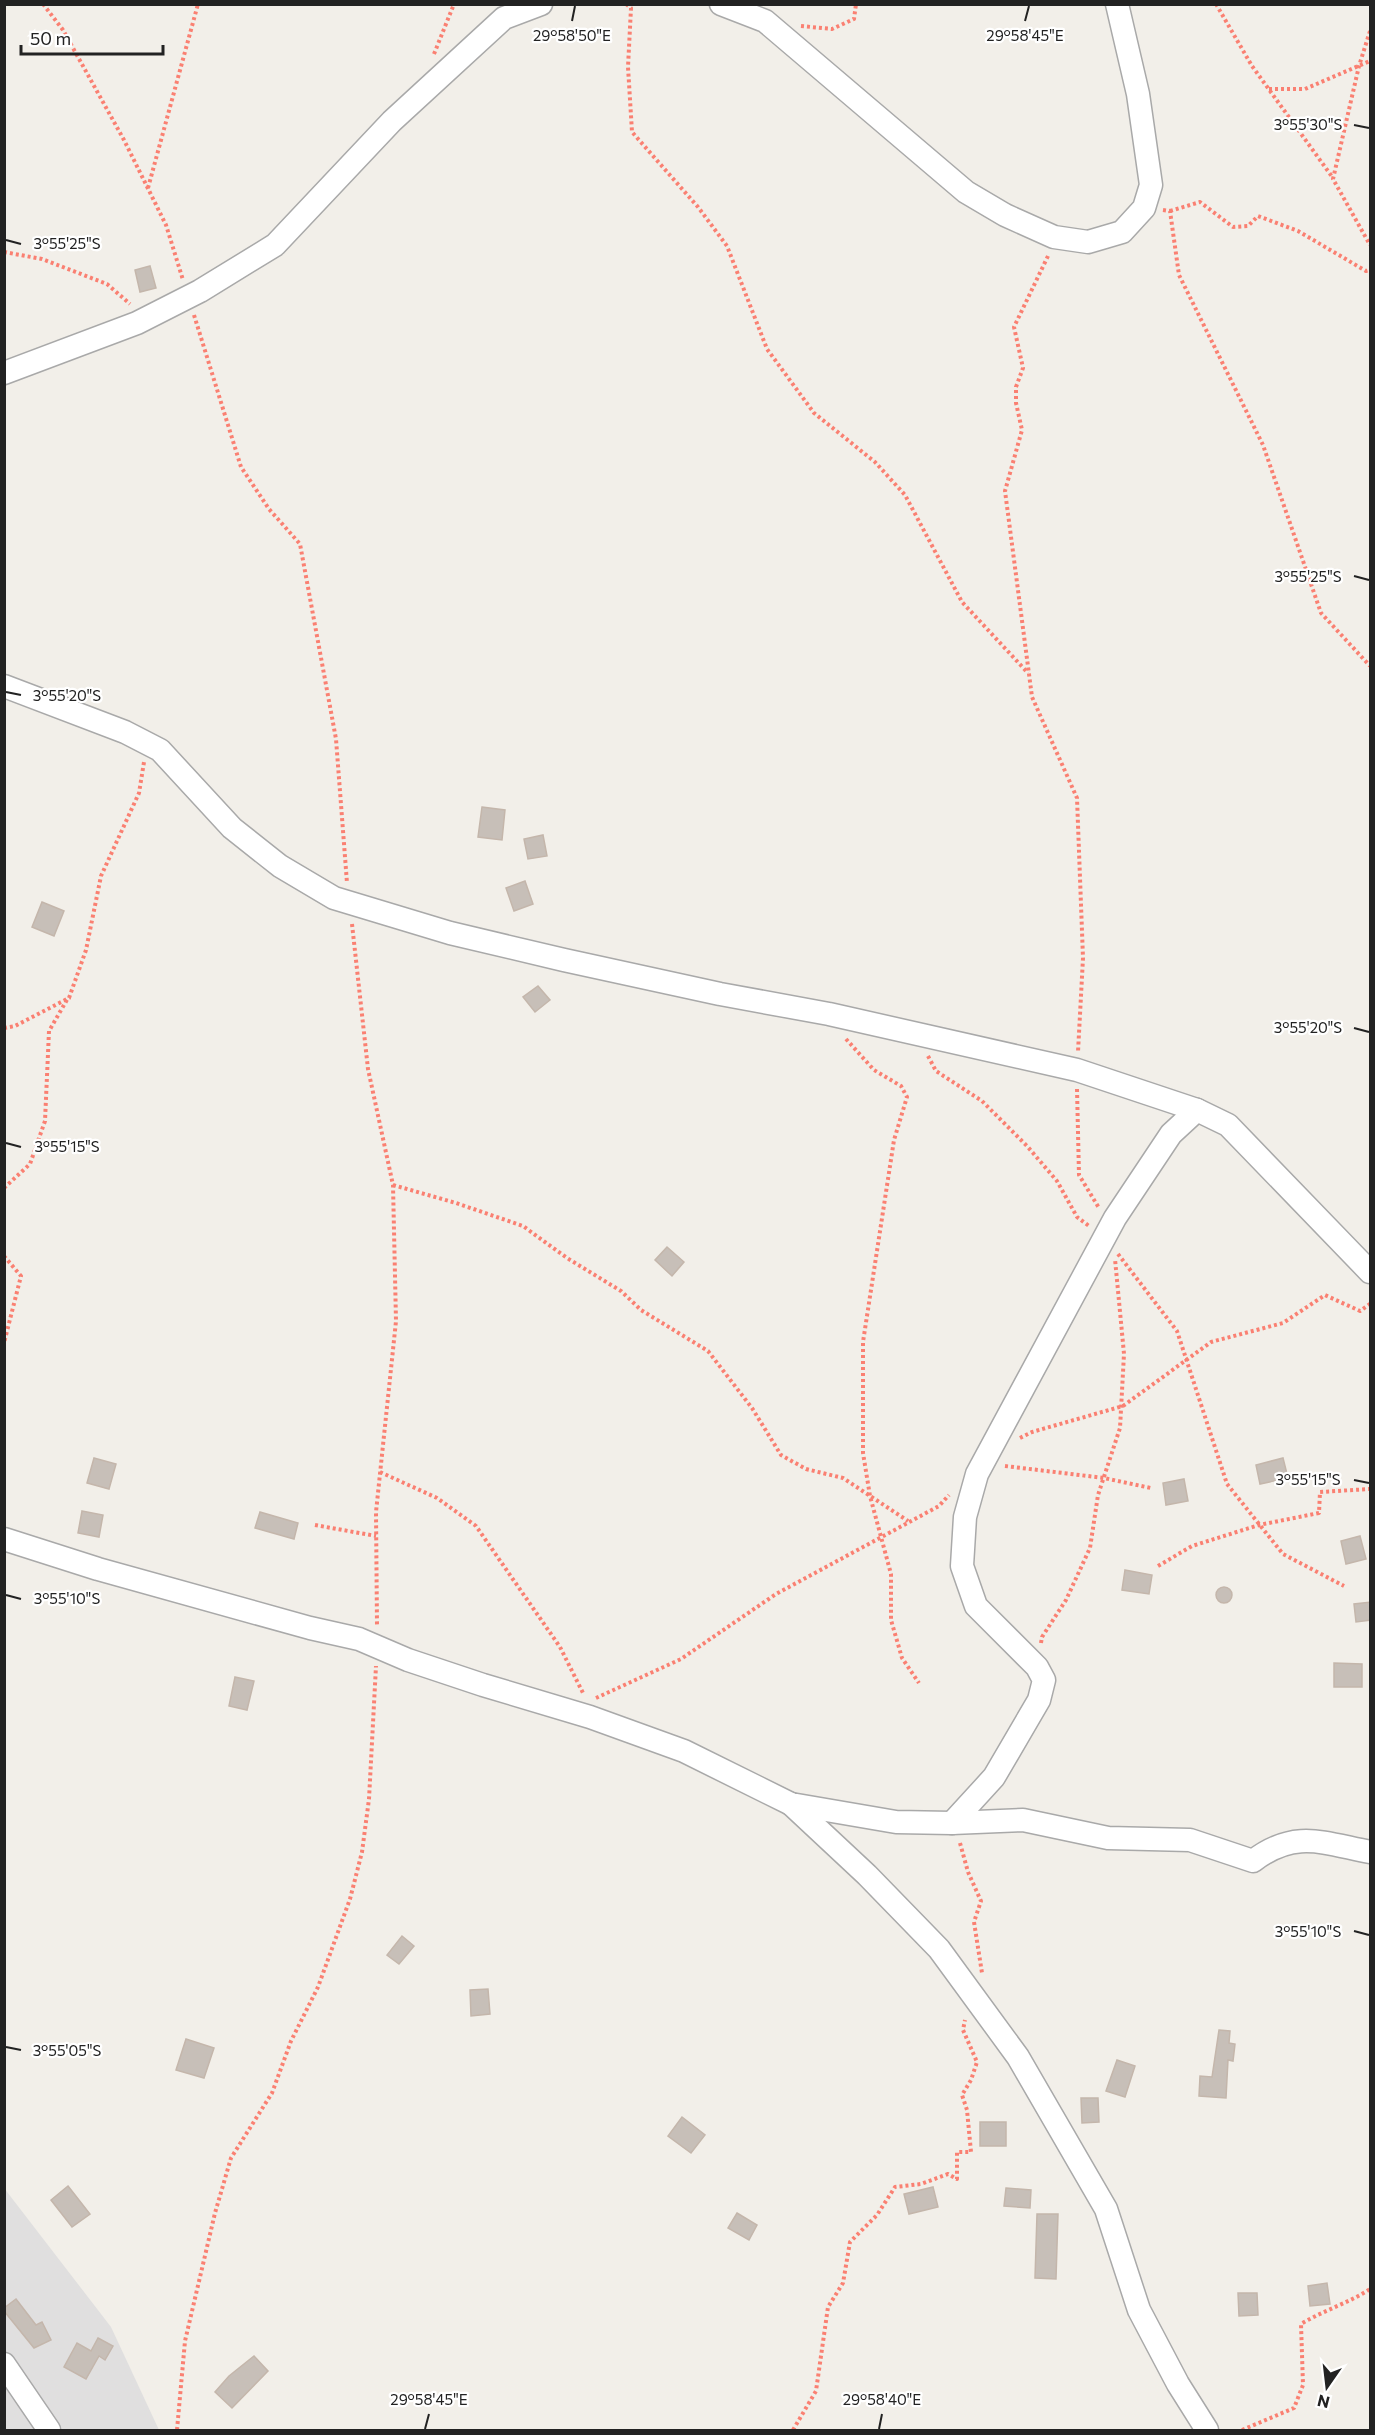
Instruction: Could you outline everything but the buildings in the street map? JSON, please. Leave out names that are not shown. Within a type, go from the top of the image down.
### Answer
[{"type":"street","points":[[4,373],[146,318],[189,297],[275,245],[392,121],[504,18],[541,4]]},
{"type":"street","points":[[721,4],[765,21],[966,192],[1005,215],[1054,237],[1088,242],[1122,232],[1144,208],[1151,185],[1138,94],[1117,4]]},
{"type":"street","points":[[4,686],[124,732],[160,750],[232,828],[279,866],[334,898],[450,933],[564,960],[1077,1070],[1197,1110],[1228,1125],[1371,1272]]},
{"type":"street","points":[[952,1823],[994,1777],[1039,1700],[1044,1680],[1037,1667],[976,1606],[962,1566],[965,1517],[977,1474],[1108,1232],[1171,1134],[1197,1110]]},
{"type":"street","points":[[4,1539],[109,1572],[310,1628],[359,1639],[408,1660],[590,1717],[684,1751],[791,1804],[896,1822],[952,1823],[1023,1820],[1108,1838],[1190,1840],[1253,1861],[1270,1848],[1301,1839],[1371,1852]]},
{"type":"street","points":[[791,1804],[867,1875],[939,1949],[1018,2057],[1106,2209],[1139,2310],[1178,2384],[1207,2430]]},
{"type":"street","points":[[4,2364],[49,2430]]},
{"type":"path","points":[[43,4],[63,30],[166,225],[242,467],[268,509],[300,544],[336,739],[349,902],[368,1069],[393,1185],[396,1321],[380,1472],[376,1536],[378,1647],[369,1799],[362,1852],[350,1899],[318,1987],[291,2041],[272,2093],[231,2158],[215,2213],[185,2341],[177,2430]]},
{"type":"path","points":[[148,188],[198,4]]},
{"type":"path","points":[[626,4],[631,8],[628,67],[632,132],[698,207],[727,246],[767,349],[814,413],[875,462],[905,495],[962,602],[1029,674]]},
{"type":"path","points":[[800,26],[832,29],[855,19],[856,4]]},
{"type":"path","points":[[1216,4],[1252,66],[1333,179],[1371,245]]},
{"type":"path","points":[[1333,179],[1359,66],[1371,32]]},
{"type":"path","points":[[1269,89],[1305,89],[1371,62]]},
{"type":"path","points":[[1144,208],[1170,211],[1200,202],[1233,227],[1248,226],[1258,216],[1298,231],[1366,271],[1371,270]]},
{"type":"path","points":[[1170,211],[1179,275],[1263,445],[1321,613],[1371,666]]},
{"type":"path","points":[[1054,237],[1046,261],[1014,327],[1023,368],[1016,387],[1022,430],[1005,491],[1032,697],[1077,798],[1083,958],[1077,1070],[1078,1175],[1108,1232]]},
{"type":"path","points":[[4,252],[42,259],[107,284],[146,318]]},
{"type":"path","points":[[4,1188],[30,1164],[45,1121],[49,1031],[69,998],[86,950],[101,876],[139,793],[148,744]]},
{"type":"path","points":[[4,1028],[15,1026],[69,998]]},
{"type":"path","points":[[917,1034],[936,1071],[982,1101],[1028,1146],[1057,1181],[1077,1217],[1108,1232]]},
{"type":"path","points":[[844,1038],[874,1071],[901,1086],[907,1097],[892,1151],[863,1342],[863,1453],[870,1496],[891,1574],[891,1620],[902,1658],[919,1683]]},
{"type":"path","points":[[393,1185],[523,1226],[567,1258],[621,1291],[641,1310],[708,1351],[752,1408],[781,1455],[806,1469],[843,1478],[909,1522]]},
{"type":"path","points":[[1037,1667],[1042,1637],[1065,1600],[1090,1548],[1098,1495],[1120,1428],[1123,1406],[1124,1354],[1114,1250],[1177,1332],[1227,1484],[1283,1554],[1344,1586]]},
{"type":"path","points":[[4,1256],[21,1276],[4,1343]]},
{"type":"path","points":[[983,1463],[1104,1478],[1151,1488]]},
{"type":"path","points":[[380,1472],[437,1498],[476,1526],[560,1647],[587,1702]]},
{"type":"path","points":[[1158,1566],[1192,1546],[1259,1525],[1319,1513],[1320,1492],[1371,1489]]},
{"type":"path","points":[[315,1525],[376,1536]]},
{"type":"path","points":[[793,2430],[816,2391],[828,2307],[843,2283],[850,2241],[877,2215],[894,2187],[921,2184],[948,2174],[957,2179],[957,2152],[971,2152],[967,2110],[962,2096],[977,2062],[963,2030],[983,1970],[974,1922],[981,1901],[968,1872],[952,1823]]},
{"type":"path","points":[[1242,2430],[1294,2408],[1304,2385],[1301,2324],[1371,2289]]},
{"type":"shaded area","points":[[4,2188],[111,2327],[159,2430],[5,2430]]}]
